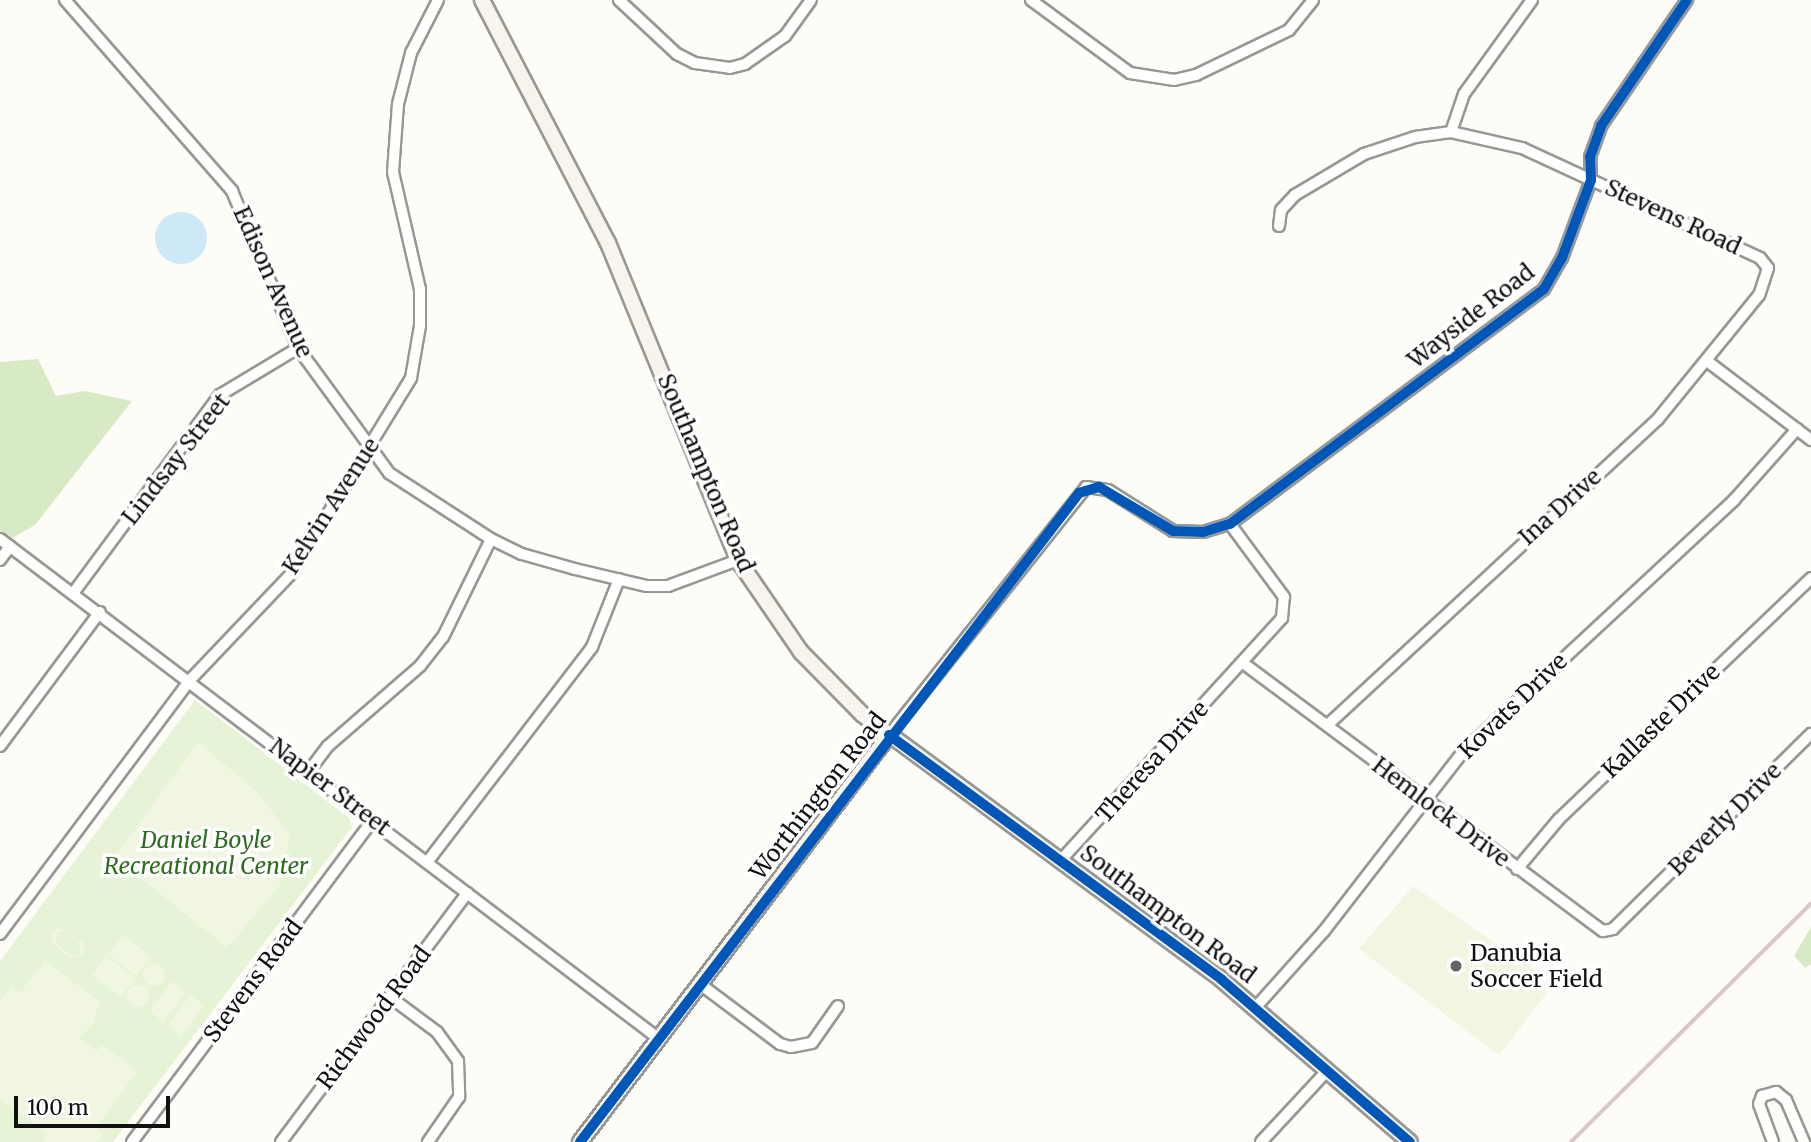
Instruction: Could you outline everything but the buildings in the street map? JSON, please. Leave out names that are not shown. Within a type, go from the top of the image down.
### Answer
[{"type":"street","name":"Edison Avenue","points":[[65,0],[232,191],[298,348],[370,446],[375,460],[389,473],[491,539],[522,554],[619,579],[668,586],[738,560]]},
{"type":"street","name":"Kelvin Avenue","points":[[0,934],[190,680],[290,574],[411,378],[420,326],[420,289],[393,172],[398,104],[411,53],[438,0]]},
{"type":"street","name":"Southampton Road","points":[[482,0],[608,243],[738,560],[801,652],[863,715],[1256,1007],[1410,1142]]},
{"type":"street","points":[[619,0],[677,54],[709,66],[745,64],[785,36],[811,0]]},
{"type":"street","points":[[1031,0],[1130,73],[1174,80],[1196,75],[1289,30],[1307,2]]},
{"type":"street","points":[[1451,132],[1464,94],[1532,0]]},
{"type":"street","name":"Wayside Road","points":[[1230,524],[1544,289],[1562,258],[1591,180],[1590,157],[1601,126],[1687,0]]},
{"type":"street","name":"Stevens Road","points":[[1279,226],[1281,210],[1295,195],[1364,154],[1405,140],[1451,132],[1522,148],[1760,257],[1768,270]]},
{"type":"street","name":"Ina Drive","points":[[1326,725],[1658,419],[1765,286],[1768,270]]},
{"type":"street","name":"Lindsay Street","points":[[74,592],[220,395],[298,348]]},
{"type":"street","points":[[1707,361],[1811,440]]},
{"type":"street","name":"Kovats Drive","points":[[1256,1007],[1324,931],[1463,752],[1734,500],[1797,429]]},
{"type":"street","name":"Worthington Road","points":[[580,1142],[889,735],[1073,499],[1086,487],[1097,487],[1173,531],[1203,532],[1230,524]]},
{"type":"street","name":"Theresa Drive","points":[[1061,860],[1282,618],[1285,603],[1230,524]]},
{"type":"street","name":"Napier Street","points":[[0,539],[74,592],[658,1038]]},
{"type":"street","points":[[309,771],[328,746],[420,666],[443,637],[491,539]]},
{"type":"street","points":[[0,560],[10,546]]},
{"type":"street","name":"Kallaste Drive","points":[[1517,869],[1559,819],[1811,578]]},
{"type":"street","points":[[428,861],[592,647],[619,579]]},
{"type":"street","points":[[0,746],[100,612]]},
{"type":"street","name":"Hemlock Drive","points":[[1243,663],[1595,929],[1613,929],[1638,904]]},
{"type":"street","name":"Beverly Drive","points":[[1638,904],[1811,734]]},
{"type":"street","name":"Stevens Road","points":[[132,1142],[373,820]]},
{"type":"street","name":"Richwood Road","points":[[281,1142],[467,893]]},
{"type":"street","points":[[701,984],[780,1044],[791,1047],[812,1043],[838,1006]]},
{"type":"street","points":[[390,997],[437,1032],[458,1061],[459,1097],[428,1142]]},
{"type":"street","points":[[1261,1142],[1327,1071]]},
{"type":"street","points":[[1773,1142],[1759,1104],[1762,1096],[1776,1092],[1786,1100],[1807,1141]]},
{"type":"green space","points":[[38,359],[56,396],[85,391],[132,401],[35,525],[0,545],[0,362]]},
{"type":"green space","name":"Daniel Boyle Recreational Center","points":[[195,700],[349,818],[352,827],[113,1142],[0,1142],[0,961]]},
{"type":"green space","points":[[198,742],[257,792],[290,835],[280,885],[227,948],[115,857]]},
{"type":"green space","name":"Danubia Soccer Field","points":[[1413,886],[1554,984],[1499,1055],[1359,949]]},
{"type":"green space","points":[[1811,927],[1811,964],[1805,968],[1794,956]]},
{"type":"green space","points":[[58,928],[84,943],[84,955],[71,959],[52,943],[51,934]],"holes":[[[63,931],[80,943],[80,955],[73,956],[56,943],[56,932]]]},
{"type":"green space","points":[[123,935],[151,957],[136,976],[108,954]]},
{"type":"green space","points":[[106,956],[135,978],[121,997],[92,975]]},
{"type":"green space","points":[[45,961],[100,1002],[92,1025],[79,1038],[97,1051],[102,1045],[137,1071],[97,1128],[102,1135],[96,1142],[43,1142],[46,1133],[0,1099],[0,1001],[11,987],[20,993]]},
{"type":"green space","points":[[154,964],[162,967],[165,975],[162,983],[154,986],[146,983],[143,975],[146,967]]},
{"type":"green space","points":[[172,981],[186,992],[163,1022],[150,1011]]},
{"type":"green space","points":[[138,985],[146,988],[149,996],[146,1004],[138,1007],[130,1004],[127,996],[130,988]]},
{"type":"green space","points":[[190,995],[204,1005],[181,1036],[168,1025]]},
{"type":"water","points":[[181,212],[191,214],[199,220],[205,228],[205,248],[199,256],[191,262],[181,264],[171,262],[163,256],[157,248],[155,238],[157,228],[163,220],[171,214]]},
{"type":"railway","points":[[1571,1142],[1811,904]]},
{"type":"cycle path","points":[[580,1142],[1079,493],[1099,487],[1173,531],[1203,532],[1230,524],[1544,289],[1562,258],[1591,180],[1590,157],[1601,126],[1687,0]]},
{"type":"cycle path","points":[[889,735],[1222,980],[1410,1142]]},
{"type":"place","name":"Danubia Soccer Field","points":[[1456,966]]}]
